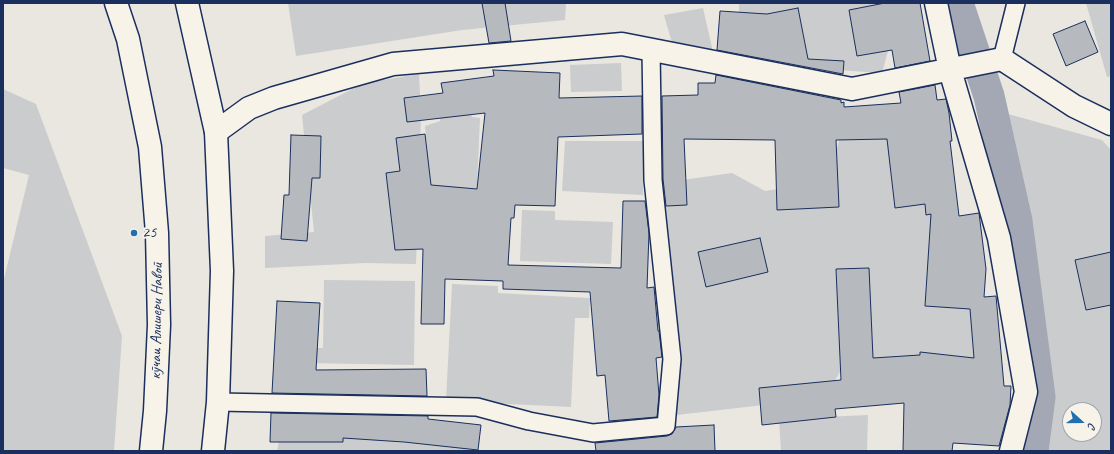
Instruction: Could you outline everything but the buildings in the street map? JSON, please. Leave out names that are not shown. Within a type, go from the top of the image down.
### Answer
[{"type":"street","name":"кӯчаи Алишери Навоӣ","points":[[116,3],[128,39],[150,147],[157,233],[159,326],[155,411],[151,451]]},
{"type":"street","points":[[187,3],[216,132],[222,271],[218,402],[213,451]]},
{"type":"street","points":[[936,3],[950,70],[999,238],[1026,392],[1011,451]]},
{"type":"street","points":[[216,132],[249,108],[274,98],[393,64],[622,44],[852,89],[1002,59],[1074,106],[1111,124]]},
{"type":"lane","points":[[1002,59],[1016,3]]},
{"type":"lane","points":[[218,402],[477,407],[529,421],[593,433],[666,426],[672,359],[653,180],[651,50]]},
{"type":"shaded area","points":[[288,3],[566,3],[565,20],[462,30],[296,56]]},
{"type":"shaded area","points":[[739,3],[896,3],[898,14],[882,73],[821,69],[739,48]]},
{"type":"shaded area","points":[[1086,3],[1111,3],[1111,76],[1107,77]]},
{"type":"shaded area","points":[[703,8],[713,52],[674,50],[664,15]]},
{"type":"shaded area","points":[[621,63],[622,91],[571,92],[570,65]]},
{"type":"shaded area","points":[[419,74],[421,116],[416,264],[365,263],[265,268],[265,236],[314,232],[302,115],[364,83]]},
{"type":"shaded area","points":[[3,89],[36,104],[122,336],[114,451],[3,451],[3,283],[29,175],[3,168]]},
{"type":"shaded area","points":[[469,107],[472,117],[480,118],[477,185],[472,232],[433,235],[425,126],[440,121],[440,111]]},
{"type":"shaded area","points":[[1001,112],[1102,140],[1111,150],[1111,451],[1040,451],[1048,394],[1027,221]]},
{"type":"shaded area","points":[[842,130],[918,133],[975,280],[980,366],[848,359],[824,398],[677,415],[679,355],[661,183],[732,173],[765,191],[828,181]]},
{"type":"shaded area","points":[[565,141],[643,141],[643,195],[562,191]]},
{"type":"shaded area","points":[[522,210],[555,211],[555,220],[613,222],[611,264],[520,261]]},
{"type":"shaded area","points":[[324,280],[415,281],[414,365],[306,363],[306,348],[323,348]]},
{"type":"shaded area","points":[[452,284],[498,286],[498,293],[590,298],[589,318],[575,318],[571,407],[446,401]]},
{"type":"shaded area","points":[[868,415],[867,451],[781,451],[779,419]]},
{"type":"shaded area","points":[[283,423],[469,433],[469,451],[277,451]]},
{"type":"waterway","points":[[958,3],[989,96],[1017,221],[1040,397],[1033,451]]},
{"type":"place","name":"25","points":[[134,233]]}]
